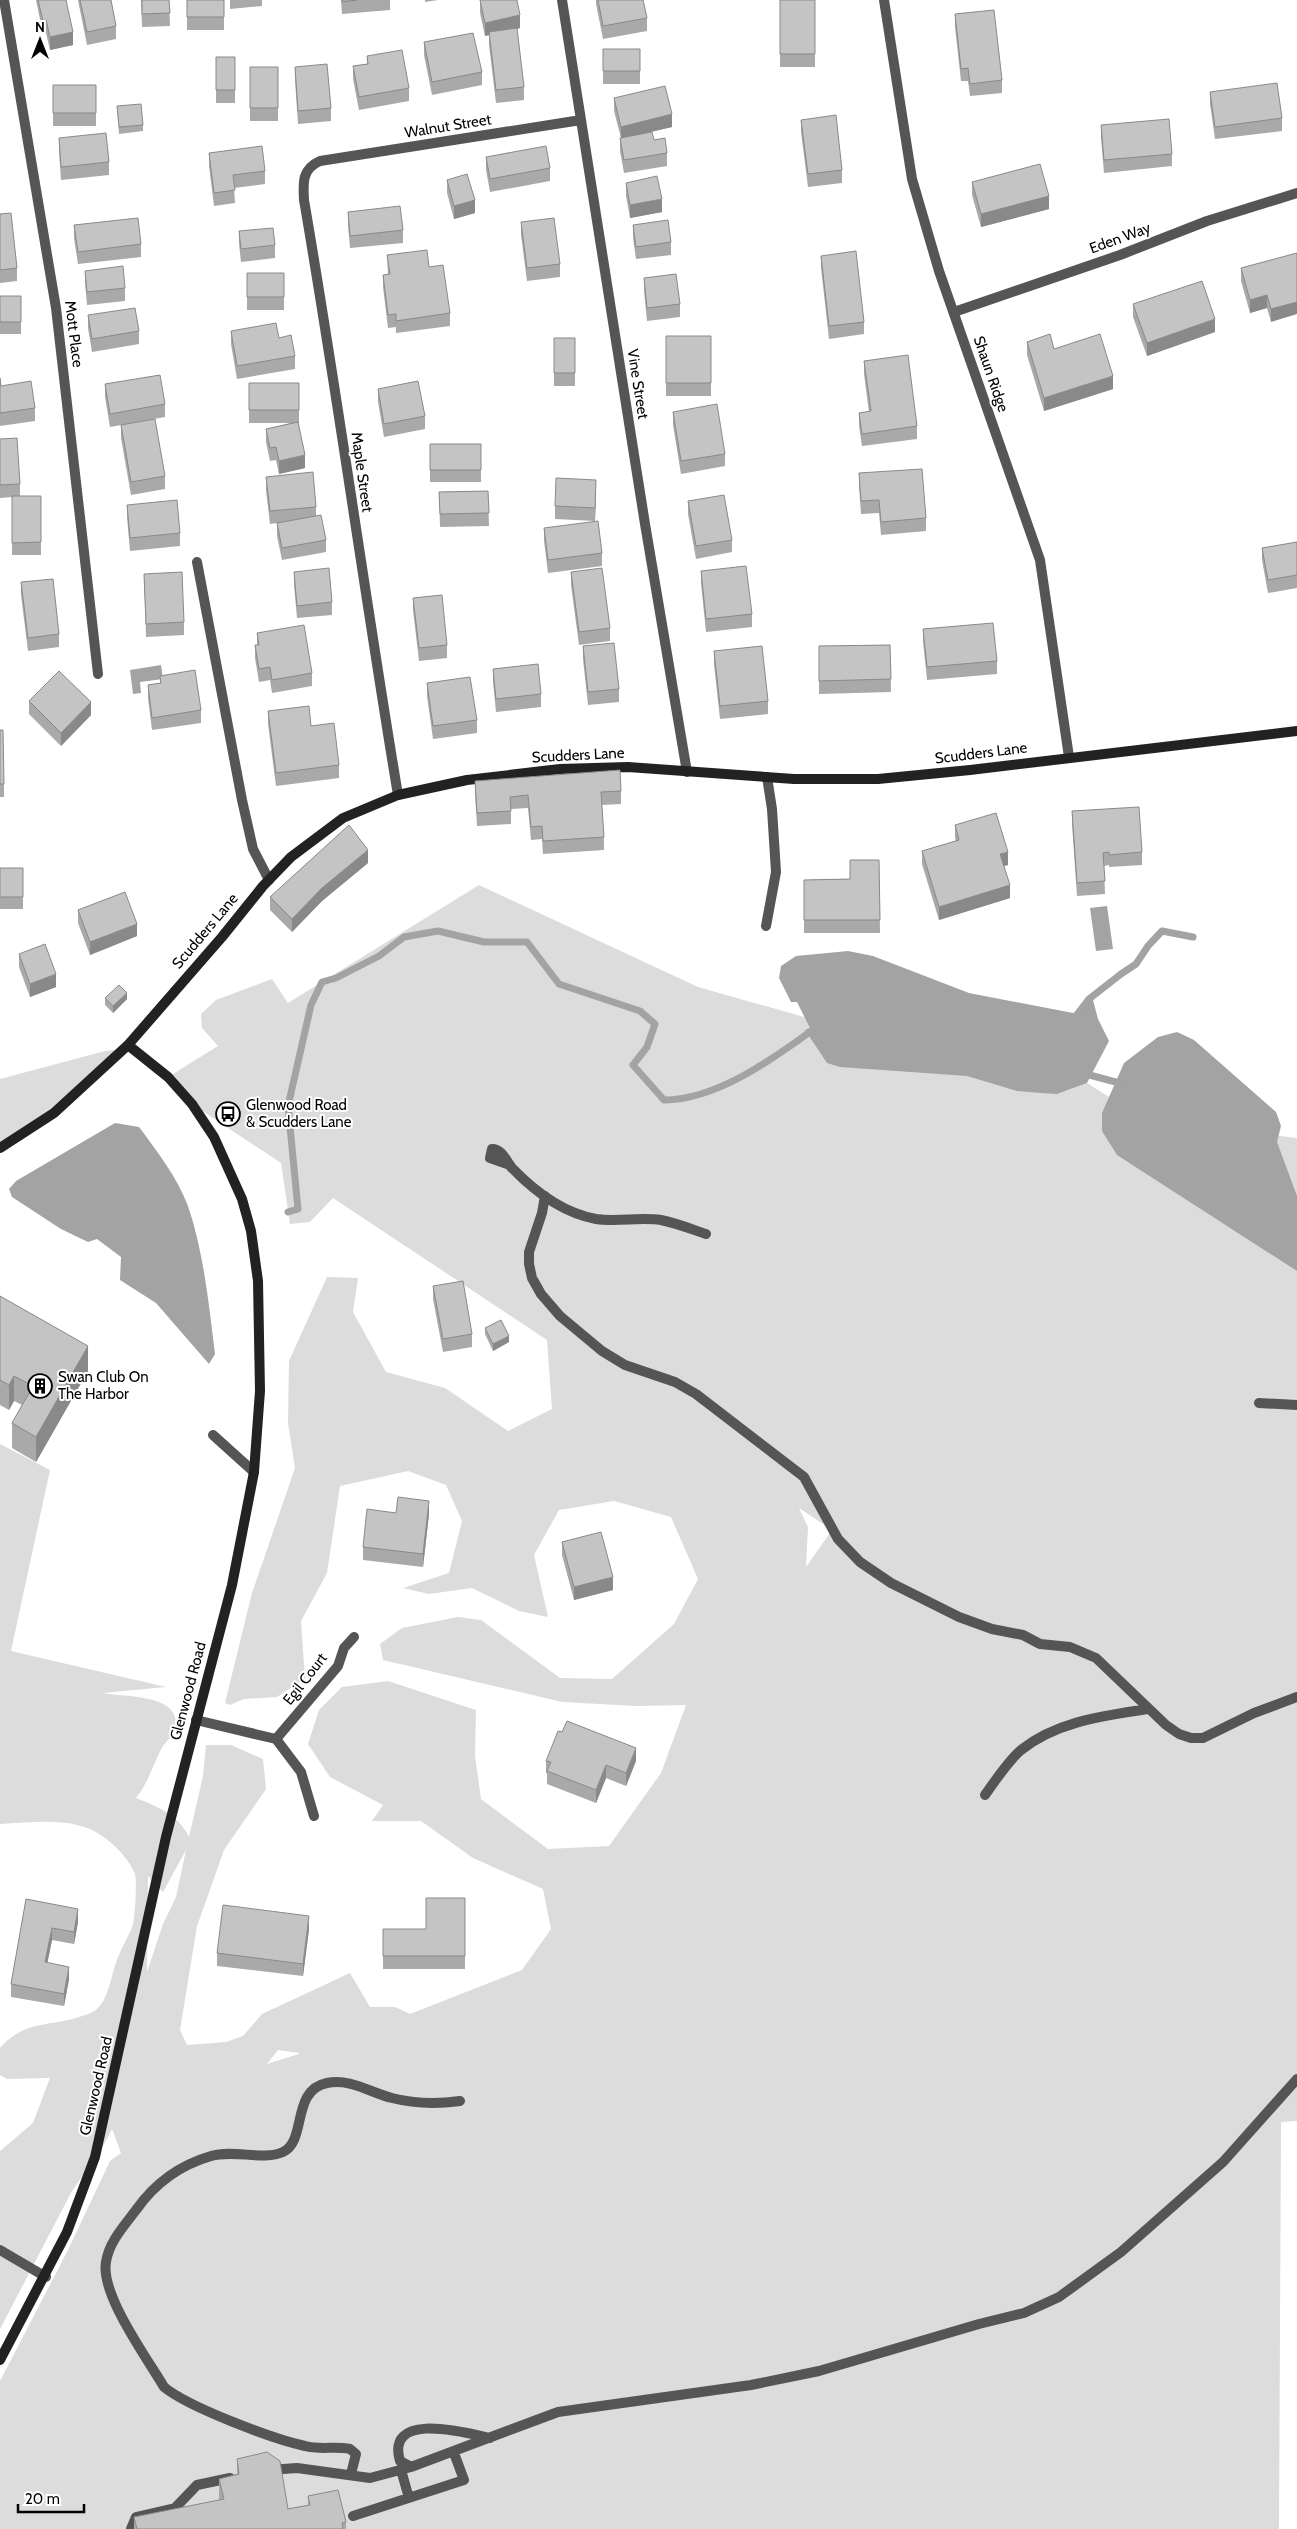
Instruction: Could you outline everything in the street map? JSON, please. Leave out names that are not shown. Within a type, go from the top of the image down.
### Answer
[{"type":"main road","name":"Scudders Lane","points":[[0,1148],[54,1113],[128,1045],[268,880],[291,857],[343,818],[398,795],[467,780],[560,769],[628,767],[767,777],[878,779],[970,770],[1297,731]]},
{"type":"main road","name":"Glenwood Road","points":[[0,2360],[46,2276],[67,2232],[95,2157],[166,1837],[232,1585],[254,1472],[260,1391],[258,1281],[250,1231],[242,1199],[214,1136],[192,1104],[168,1078],[128,1045]]},
{"type":"street","name":"Mott Place","points":[[4,0],[56,308],[98,674]]},
{"type":"street","name":"Vine Street","points":[[562,0],[643,514],[687,772]]},
{"type":"street","name":"Shaun Ridge","points":[[884,0],[912,179],[939,271],[1040,560],[1069,757]]},
{"type":"street","name":"Walnut Street","points":[[320,161],[581,120]]},
{"type":"street","name":"Maple Street","points":[[320,161],[312,164],[303,176],[304,200],[334,379],[364,591],[398,795]]},
{"type":"street","name":"Eden Way","points":[[954,312],[1120,255],[1207,221],[1297,193]]},
{"type":"street","points":[[197,562],[242,800],[253,849],[268,880]]},
{"type":"street","points":[[766,926],[776,872],[772,809],[767,777]]},
{"type":"street","points":[[510,1165],[524,1180],[557,1205],[596,1218],[662,1220],[706,1234]]},
{"type":"street","points":[[545,1196],[542,1213],[529,1252],[532,1278],[541,1294],[560,1316],[583,1336],[625,1366],[675,1382],[696,1394],[804,1477],[838,1539],[860,1562],[890,1584],[959,1617],[992,1629],[1023,1634],[1040,1644],[1081,1650],[1096,1658],[1113,1672],[1148,1708],[1179,1734],[1191,1738],[1204,1738],[1254,1713],[1297,1697]]},
{"type":"street","points":[[1259,1403],[1297,1405]]},
{"type":"street","points":[[213,1435],[254,1472]]},
{"type":"street","name":"Egil Court","points":[[276,1739],[338,1666],[344,1648],[354,1637]]},
{"type":"street","points":[[985,1794],[1020,1750],[1042,1736],[1072,1724],[1110,1714],[1148,1708]]},
{"type":"street","points":[[196,1720],[276,1739],[302,1772],[314,1816]]},
{"type":"street","points":[[262,2471],[297,2468],[370,2478],[454,2453],[565,2411],[751,2385],[818,2371],[979,2324],[1024,2313],[1059,2297],[1088,2278],[1184,2198],[1223,2162],[1297,2079]]},
{"type":"street","points":[[351,2474],[356,2454],[350,2449],[316,2448],[288,2441],[227,2418],[173,2394],[164,2387],[113,2300],[105,2274],[106,2260],[112,2243],[139,2205],[154,2188],[174,2172],[212,2155],[226,2153],[269,2155],[286,2150],[292,2143],[305,2100],[316,2087],[336,2082],[348,2083],[394,2099],[411,2102],[445,2103],[460,2101]]},
{"type":"street","points":[[0,2250],[46,2276]]},
{"type":"street","points":[[409,2498],[406,2468],[400,2461],[399,2445],[404,2435],[419,2429],[438,2427],[490,2438]]},
{"type":"street","points":[[353,2516],[464,2480],[454,2453]]},
{"type":"street","points":[[131,2529],[136,2517],[175,2508],[197,2485],[243,2475]]},
{"type":"shaded area","points":[[161,665],[163,679],[140,682],[141,693],[133,694],[130,670]]},
{"type":"shaded area","points":[[479,885],[698,987],[1066,1091],[1087,1083],[1109,1097],[1107,1102],[1189,1125],[1297,1138],[1297,2121],[1281,2122],[1279,2529],[0,2529],[0,2381],[68,2250],[110,2161],[121,2153],[112,2129],[101,2150],[72,2191],[0,2329],[0,2151],[33,2123],[50,2078],[7,2079],[0,2075],[0,2048],[18,2033],[37,2026],[88,2014],[101,2005],[116,1962],[133,1924],[136,1884],[135,1874],[127,1860],[115,1846],[94,1831],[77,1825],[55,1822],[0,1824],[0,1444],[50,1470],[11,1651],[166,1687],[103,1693],[150,1700],[162,1704],[171,1710],[175,1718],[174,1730],[163,1746],[144,1786],[136,1798],[160,1808],[174,1817],[185,1829],[189,1837],[203,1776],[206,1745],[231,1745],[263,1759],[266,1789],[224,1850],[197,1926],[180,2030],[187,2045],[226,2042],[243,2036],[262,2014],[350,1973],[370,2007],[395,2007],[410,2014],[522,1970],[551,1929],[543,1889],[473,1858],[421,1821],[372,1821],[383,1805],[330,1777],[308,1744],[319,1710],[342,1687],[388,1681],[476,1710],[475,1756],[481,1799],[548,1849],[609,1846],[661,1773],[686,1705],[637,1706],[562,1702],[383,1660],[380,1644],[402,1628],[458,1617],[481,1620],[560,1678],[612,1679],[674,1624],[698,1579],[671,1517],[614,1501],[559,1510],[534,1555],[548,1617],[519,1611],[472,1588],[429,1594],[403,1588],[449,1573],[462,1521],[446,1485],[408,1471],[340,1486],[327,1573],[301,1621],[305,1679],[277,1697],[244,1699],[230,1705],[225,1703],[252,1593],[295,1468],[288,1423],[289,1361],[327,1277],[358,1278],[353,1312],[386,1372],[445,1388],[508,1431],[552,1409],[547,1340],[333,1198],[310,1222],[290,1224],[281,1163],[192,1104],[168,1077],[218,1046],[202,1028],[201,1014],[216,1000],[272,979],[288,1003]],"holes":[[[799,1508],[832,1530],[806,1567],[808,1527]],[[186,1850],[176,1897],[163,1924],[147,1972],[148,1876],[163,1892]],[[278,2050],[299,2053],[299,2054],[267,2064]]]},
{"type":"shaded area","points":[[1107,906],[1113,949],[1096,951],[1090,908]]},
{"type":"shaded area","points":[[848,951],[873,956],[969,993],[1073,1013],[1081,1010],[1089,999],[1093,1000],[1098,1019],[1109,1041],[1087,1083],[1057,1094],[1017,1091],[967,1076],[840,1067],[827,1063],[805,1030],[810,1028],[797,1002],[791,1002],[779,978],[781,966],[796,956]]},
{"type":"shaded area","points":[[1177,1032],[1194,1040],[1276,1112],[1281,1126],[1277,1142],[1297,1196],[1297,1271],[1117,1155],[1102,1131],[1102,1113],[1124,1063],[1158,1037]]},
{"type":"shaded area","points":[[125,1049],[54,1113],[0,1148],[0,1079],[105,1051]]},
{"type":"shaded area","points":[[115,1123],[139,1127],[160,1155],[188,1206],[198,1242],[208,1298],[215,1354],[209,1364],[156,1303],[120,1280],[121,1257],[97,1239],[88,1242],[61,1229],[12,1197],[9,1189],[16,1181]]},
{"type":"building","points":[[38,0],[66,0],[73,32],[50,37],[46,20],[43,21]]},
{"type":"building","points":[[80,0],[111,0],[116,26],[87,32]]},
{"type":"building","points":[[142,0],[169,0],[170,13],[142,14]]},
{"type":"building","points":[[187,0],[224,0],[224,17],[187,17]]},
{"type":"building","points":[[480,0],[517,0],[520,15],[485,23]]},
{"type":"building","points":[[598,0],[643,0],[647,18],[603,26]]},
{"type":"building","points":[[780,0],[815,0],[815,54],[780,54]]},
{"type":"building","points":[[994,10],[1002,80],[970,84],[968,68],[961,69],[955,14]]},
{"type":"building","points":[[517,28],[524,87],[496,90],[489,32]]},
{"type":"building","points":[[473,33],[482,72],[432,82],[424,42]]},
{"type":"building","points":[[603,49],[640,49],[640,71],[603,71]]},
{"type":"building","points":[[402,50],[409,88],[359,97],[353,66],[368,64],[367,56]]},
{"type":"building","points":[[216,57],[235,57],[235,90],[216,90]]},
{"type":"building","points":[[327,64],[331,108],[298,111],[295,67]]},
{"type":"building","points":[[250,67],[278,67],[278,108],[250,108]]},
{"type":"building","points":[[1277,83],[1282,118],[1215,127],[1210,92]]},
{"type":"building","points":[[53,85],[96,85],[96,113],[53,113]]},
{"type":"building","points":[[665,86],[672,114],[621,127],[614,98]]},
{"type":"building","points":[[141,104],[143,125],[119,127],[117,106]]},
{"type":"building","points":[[836,115],[842,170],[808,174],[801,120]]},
{"type":"building","points":[[1169,119],[1172,154],[1104,160],[1101,125]]},
{"type":"building","points":[[652,132],[654,140],[665,138],[667,153],[624,160],[620,138]]},
{"type":"building","points":[[106,133],[109,162],[61,167],[59,138]]},
{"type":"building","points":[[262,146],[265,171],[233,175],[235,190],[214,193],[209,153]]},
{"type":"building","points":[[546,146],[550,168],[490,179],[486,157]]},
{"type":"building","points":[[1040,164],[1049,196],[981,214],[972,182]]},
{"type":"building","points":[[467,174],[475,200],[454,206],[447,180]]},
{"type":"building","points":[[657,176],[662,199],[630,205],[626,183]]},
{"type":"building","points":[[400,206],[403,230],[350,236],[348,212]]},
{"type":"building","points":[[11,213],[17,268],[0,270],[0,214]]},
{"type":"building","points":[[138,218],[141,244],[78,252],[74,225]]},
{"type":"building","points":[[554,218],[560,264],[527,268],[521,222]]},
{"type":"building","points":[[668,220],[671,242],[636,247],[633,225]]},
{"type":"building","points":[[273,228],[275,245],[241,249],[239,231]]},
{"type":"building","points":[[427,250],[429,267],[443,265],[450,313],[396,321],[396,314],[388,315],[383,275],[390,274],[387,255]]},
{"type":"building","points":[[856,251],[864,322],[829,326],[821,256]]},
{"type":"building","points":[[1297,253],[1297,302],[1271,309],[1267,295],[1250,300],[1241,268]]},
{"type":"building","points":[[123,266],[125,288],[87,292],[85,271]]},
{"type":"building","points":[[247,273],[284,273],[284,297],[247,297]]},
{"type":"building","points":[[676,274],[680,304],[647,308],[644,278]]},
{"type":"building","points":[[1202,281],[1215,319],[1147,343],[1133,304]]},
{"type":"building","points":[[0,296],[21,296],[21,322],[0,322]]},
{"type":"building","points":[[135,308],[139,331],[92,339],[88,315]]},
{"type":"building","points":[[276,323],[279,338],[291,335],[295,356],[237,366],[231,331]]},
{"type":"building","points":[[1050,334],[1054,349],[1100,334],[1113,376],[1044,398],[1027,342]]},
{"type":"building","points":[[666,336],[711,336],[711,383],[666,383]]},
{"type":"building","points":[[554,338],[575,338],[575,373],[554,373]]},
{"type":"building","points":[[908,355],[917,426],[862,434],[859,413],[871,411],[864,361]]},
{"type":"building","points":[[160,375],[165,404],[110,414],[105,384]]},
{"type":"building","points":[[0,378],[1,386],[31,381],[35,408],[0,413]]},
{"type":"building","points":[[418,381],[425,416],[384,424],[378,389]]},
{"type":"building","points":[[249,383],[299,383],[299,410],[249,410]]},
{"type":"building","points":[[717,404],[725,454],[681,461],[673,412]]},
{"type":"building","points":[[155,419],[165,476],[131,482],[121,425]]},
{"type":"building","points":[[298,422],[305,455],[279,461],[276,447],[270,448],[266,429]]},
{"type":"building","points":[[17,438],[20,484],[0,485],[0,439]]},
{"type":"building","points":[[430,444],[481,444],[481,470],[430,470]]},
{"type":"building","points":[[922,469],[926,518],[881,522],[879,500],[861,501],[859,473]]},
{"type":"building","points":[[313,472],[316,507],[270,511],[266,477]]},
{"type":"building","points":[[556,478],[596,480],[595,508],[555,506]]},
{"type":"building","points":[[488,491],[489,513],[440,514],[439,492]]},
{"type":"building","points":[[724,495],[732,540],[696,546],[688,501]]},
{"type":"building","points":[[12,496],[41,496],[41,542],[12,543]]},
{"type":"building","points":[[177,500],[180,533],[130,538],[127,505]]},
{"type":"building","points":[[321,515],[326,540],[282,548],[277,523]]},
{"type":"building","points":[[598,521],[602,553],[548,560],[544,528]]},
{"type":"building","points":[[1297,542],[1297,575],[1268,580],[1262,548]]},
{"type":"building","points":[[746,566],[752,614],[706,619],[701,571]]},
{"type":"building","points":[[329,568],[332,602],[297,606],[294,572]]},
{"type":"building","points":[[602,568],[610,628],[579,632],[571,572]]},
{"type":"building","points":[[182,572],[184,622],[146,624],[144,574]]},
{"type":"building","points":[[53,579],[59,634],[28,638],[21,582]]},
{"type":"building","points":[[442,595],[447,645],[419,648],[413,598]]},
{"type":"building","points":[[993,623],[997,661],[927,667],[923,629]]},
{"type":"building","points":[[304,625],[312,673],[272,680],[270,667],[259,669],[255,645],[259,645],[257,633]]},
{"type":"building","points":[[614,643],[619,689],[588,692],[583,646]]},
{"type":"building","points":[[890,645],[891,679],[819,681],[819,646]]},
{"type":"building","points":[[762,646],[768,701],[720,706],[714,651]]},
{"type":"building","points":[[538,664],[541,694],[496,699],[493,669]]},
{"type":"building","points":[[195,670],[201,710],[152,718],[148,685],[161,683],[160,676]]},
{"type":"building","points":[[59,671],[91,702],[61,733],[29,701]]},
{"type":"building","points":[[470,677],[477,720],[433,726],[427,683]]},
{"type":"building","points":[[309,706],[311,726],[334,723],[339,765],[276,773],[268,711]]},
{"type":"building","points":[[0,730],[3,730],[4,784],[0,784]]},
{"type":"building","points":[[620,770],[621,791],[601,792],[604,837],[543,841],[542,826],[531,827],[528,795],[510,797],[511,811],[477,813],[475,781]]},
{"type":"building","points":[[1139,807],[1142,852],[1109,855],[1109,852],[1103,853],[1105,881],[1077,883],[1072,811]]},
{"type":"building","points":[[996,813],[1008,852],[1000,854],[1010,885],[939,907],[922,851],[959,840],[955,825]]},
{"type":"building","points":[[349,825],[368,850],[322,888],[292,919],[270,897]]},
{"type":"building","points":[[850,860],[879,860],[880,920],[804,920],[804,880],[850,879]]},
{"type":"building","points":[[0,868],[23,868],[23,897],[0,897]]},
{"type":"building","points":[[125,892],[137,924],[90,942],[78,910]]},
{"type":"building","points":[[45,944],[56,974],[30,984],[19,954]]},
{"type":"building","points":[[119,985],[127,993],[113,1006],[105,998]]},
{"type":"building","points":[[463,1281],[472,1334],[443,1339],[433,1286]]},
{"type":"building","name":"Swan Club On The Harbor","points":[[0,1296],[88,1346],[36,1437],[12,1423],[33,1386],[14,1376],[9,1385],[0,1380]]},
{"type":"building","points":[[501,1320],[509,1336],[493,1344],[485,1328]]},
{"type":"building","points":[[398,1497],[429,1501],[423,1554],[363,1547],[367,1509],[396,1513]]},
{"type":"building","points":[[601,1532],[613,1577],[574,1587],[562,1542]]},
{"type":"building","points":[[567,1721],[636,1748],[626,1773],[606,1765],[596,1790],[547,1771],[551,1762],[546,1761],[558,1731],[562,1732]]},
{"type":"building","points":[[426,1898],[465,1898],[465,1956],[383,1956],[383,1929],[426,1929]]},
{"type":"building","points":[[26,1899],[78,1909],[74,1932],[52,1928],[45,1962],[69,1967],[64,1994],[11,1984]]},
{"type":"building","points":[[223,1905],[309,1916],[303,1964],[217,1953]]},
{"type":"building","points":[[267,2452],[280,2461],[288,2509],[310,2505],[308,2496],[338,2490],[346,2522],[342,2523],[343,2529],[137,2529],[134,2517],[224,2499],[219,2479],[239,2474],[237,2459]]},
{"type":"waterway","points":[[288,1212],[298,1209],[288,1106],[311,1005],[322,982],[336,978],[379,956],[404,937],[438,931],[484,942],[527,942],[559,984],[640,1011],[655,1024],[647,1047],[633,1065],[664,1100],[684,1098],[724,1085],[762,1065],[814,1029]]},
{"type":"waterway","points":[[1076,1016],[1089,999],[1136,964],[1148,946],[1162,931],[1193,937]]},
{"type":"waterway","points":[[1082,1073],[1123,1084]]},
{"type":"place","name":"Glenwood Road & Scudders Lane","points":[[228,1114]]},
{"type":"place","name":"Swan Club On The Harbor","points":[[40,1386]]}]
